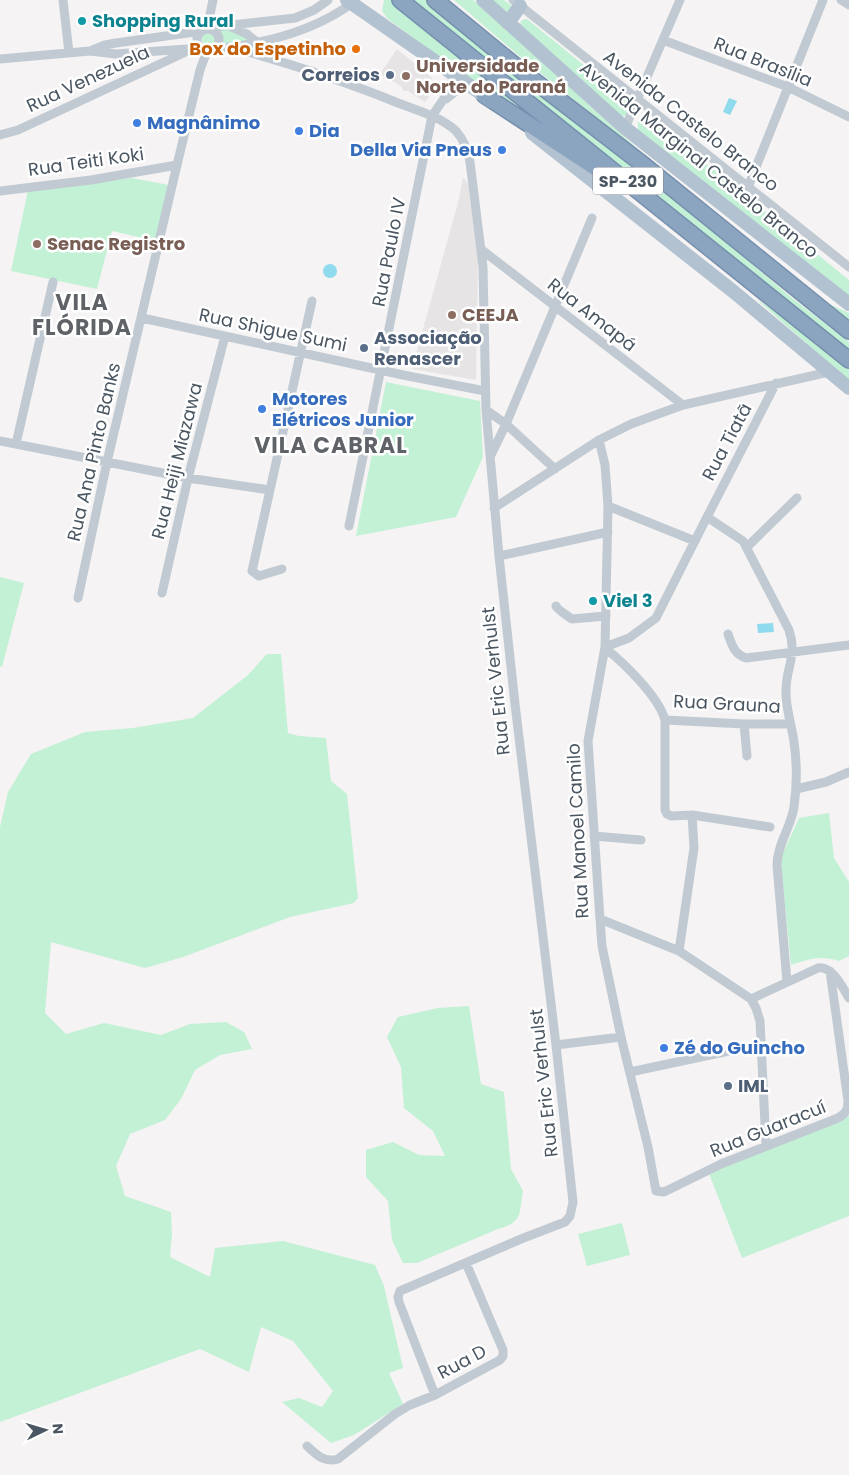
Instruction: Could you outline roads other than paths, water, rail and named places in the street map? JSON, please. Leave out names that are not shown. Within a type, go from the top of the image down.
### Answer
[{"type":"highway","name":"SP-230","points":[[435,0],[849,331]]},
{"type":"highway","name":"SP-230","points":[[403,2],[849,360]]},
{"type":"highway","points":[[478,91],[604,173],[712,257],[736,268]]},
{"type":"main road","name":"Avenida Marginal Castelo Branco","points":[[483,0],[626,128],[849,304]]},
{"type":"main road","points":[[353,1],[364,13],[478,91],[734,292],[849,388]]},
{"type":"main road","points":[[508,24],[516,3]]},
{"type":"street","points":[[63,0],[69,52]]},
{"type":"street","points":[[208,49],[197,39],[207,29],[214,0]]},
{"type":"street","points":[[90,51],[116,43],[223,26],[295,18],[314,10],[328,0]]},
{"type":"street","points":[[626,128],[680,0]]},
{"type":"street","points":[[748,187],[823,0]]},
{"type":"street","points":[[842,0],[849,6]]},
{"type":"street","points":[[0,59],[69,52],[90,51],[116,54],[230,47],[283,35],[320,21],[353,1]]},
{"type":"street","name":"Avenida Castelo Branco","points":[[516,3],[849,268]]},
{"type":"street","points":[[223,26],[243,31],[277,60]]},
{"type":"street","points":[[207,29],[217,33],[219,40],[208,49]]},
{"type":"street","points":[[277,60],[274,52],[275,44],[283,35]]},
{"type":"street","name":"Rua Brasília","points":[[663,40],[788,87],[849,117]]},
{"type":"street","name":"Rua Eric Verhulst","points":[[230,47],[349,83],[432,116],[455,130],[462,139],[469,156],[482,250],[485,391],[494,508],[514,704],[556,1045],[573,1202],[570,1216],[565,1222],[466,1262]]},
{"type":"street","name":"Rua Ana Pinto Banks","points":[[78,598],[107,462],[177,164],[200,70],[208,49]]},
{"type":"street","name":"Rua Venezuela","points":[[0,135],[18,130],[190,50]]},
{"type":"street","name":"Rua Paulo IV","points":[[349,526],[432,116],[451,86],[454,74]]},
{"type":"street","name":"Rua Paulo IV","points":[[440,104],[456,91],[478,91]]},
{"type":"street","name":"Rua Teiti Koki","points":[[0,191],[90,180],[177,164]]},
{"type":"street","points":[[490,457],[506,424],[592,218]]},
{"type":"street","name":"Rua Amapá","points":[[482,250],[683,405]]},
{"type":"street","points":[[16,444],[53,282]]},
{"type":"street","points":[[282,569],[262,575],[256,575],[252,572],[302,353],[312,300]]},
{"type":"street","name":"Rua Shigue Sumi","points":[[142,318],[485,391]]},
{"type":"street","name":"Rua Heiji Miazawa","points":[[162,593],[188,478],[225,336]]},
{"type":"street","points":[[494,508],[599,440],[631,424],[683,405],[829,372]]},
{"type":"street","name":"Rua Tiatã","points":[[695,541],[706,516],[776,383]]},
{"type":"street","points":[[486,410],[506,424],[555,469]]},
{"type":"street","name":"Rua Manoel Camilo","points":[[599,440],[605,465],[608,506],[605,648],[588,741],[602,946],[621,1037],[648,1147],[654,1188]]},
{"type":"street","points":[[1,444],[16,444],[188,478],[270,490]]},
{"type":"street","points":[[747,547],[796,498]]},
{"type":"street","points":[[605,648],[629,638],[656,618],[695,541],[608,506]]},
{"type":"street","points":[[706,516],[741,538],[789,630],[793,653],[786,687],[794,744],[796,789],[792,819],[777,861],[788,982]]},
{"type":"street","points":[[499,556],[608,532]]},
{"type":"street","points":[[556,606],[572,619],[606,616]]},
{"type":"street","points":[[728,634],[735,651],[746,658],[849,645]]},
{"type":"street","name":"Rua Grauna","points":[[605,648],[622,662],[653,698],[661,709],[665,720],[790,724]]},
{"type":"street","points":[[665,720],[665,810],[669,815],[692,815],[770,827]]},
{"type":"street","points":[[744,724],[747,756]]},
{"type":"street","points":[[796,789],[826,782],[849,772]]},
{"type":"street","points":[[679,951],[694,848],[692,815]]},
{"type":"street","points":[[594,836],[641,840]]},
{"type":"street","points":[[600,918],[679,951],[751,999],[759,1016],[762,1044],[766,1146]]},
{"type":"street","points":[[751,999],[823,967],[830,971],[849,998]]},
{"type":"street","name":"Rua Guaracuí","points":[[654,1188],[656,1191],[664,1192],[721,1164],[843,1115],[847,1109],[848,1101],[830,971]]},
{"type":"street","points":[[556,1045],[621,1037]]},
{"type":"street","points":[[630,1072],[762,1044]]},
{"type":"street","points":[[435,1395],[399,1302],[399,1294],[402,1290],[466,1262]]},
{"type":"street","name":"Rua D","points":[[308,1446],[320,1458],[338,1459],[395,1414],[497,1362],[503,1356],[502,1347],[466,1262]]},
{"type":"water","points":[[729,98],[737,101],[730,115],[723,112]]},
{"type":"water","points":[[330,264],[335,266],[337,271],[335,276],[330,278],[325,276],[323,271],[325,266]]},
{"type":"water","points":[[773,623],[774,632],[758,633],[757,624]]},
{"type":"place","name":"Shopping Rural","points":[[82,21]]},
{"type":"place","name":"Box do Espetinho","points":[[356,49]]},
{"type":"place","name":"Correios","points":[[390,75]]},
{"type":"place","name":"Universidade Norte do Paraná","points":[[406,76]]},
{"type":"place","name":"Magnânimo","points":[[137,123]]},
{"type":"place","name":"Dia","points":[[299,131]]},
{"type":"place","name":"Della Via Pneus","points":[[502,150]]},
{"type":"place","name":"Senac Registro","points":[[37,244]]},
{"type":"place","name":"CEEJA","points":[[452,315]]},
{"type":"place","name":"Associação Renascer","points":[[364,348]]},
{"type":"place","name":"Motores Elétricos Junior","points":[[262,409]]},
{"type":"place","name":"Viel 3","points":[[593,601]]},
{"type":"place","name":"Zé do Guincho","points":[[664,1048]]},
{"type":"place","name":"IML","points":[[728,1086]]},
{"type":"district","name":"VILA FLÓRIDA","points":[[82,314]]},
{"type":"district","name":"VILA CABRAL","points":[[331,445]]}]
